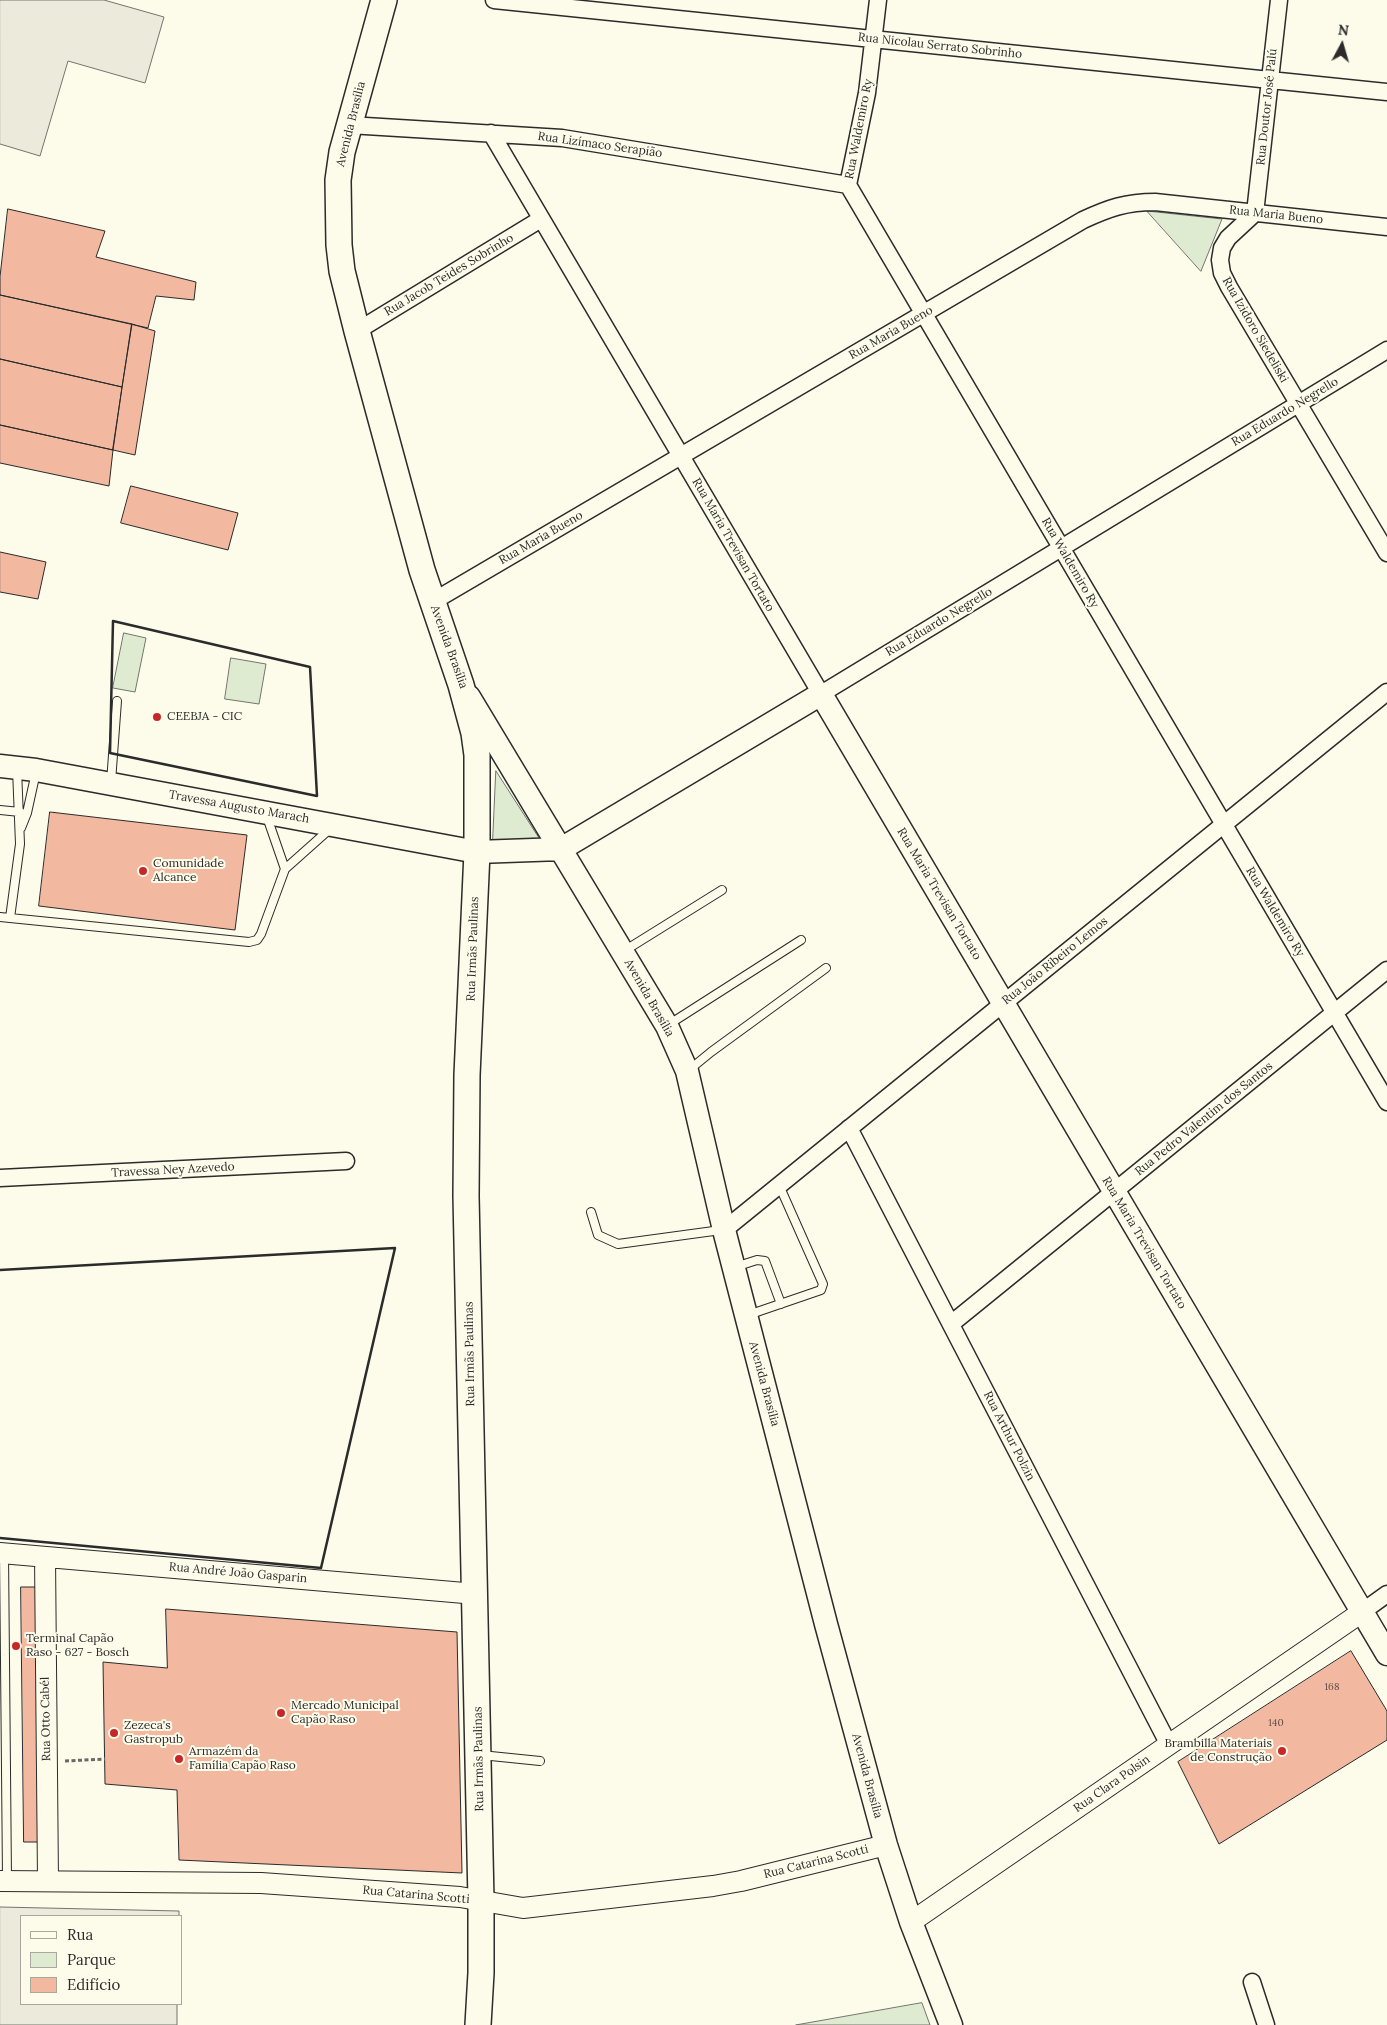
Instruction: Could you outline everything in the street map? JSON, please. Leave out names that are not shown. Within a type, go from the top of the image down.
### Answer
[{"type":"main road","name":"Avenida Brasília","points":[[384,0],[342,152],[338,180],[338,210],[342,271],[411,532],[432,602],[462,685],[667,1026],[687,1071],[733,1267],[886,1845],[911,1922],[951,2025]]},
{"type":"main road","name":"Rua Irmãs Paulinas","points":[[462,685],[474,733],[477,755],[477,852],[466,1134],[481,1901],[481,1973],[478,2025]]},
{"type":"main road","name":"Rua Eduardo Negrello","points":[[477,852],[561,849],[821,694]]},
{"type":"main road","name":"Rua Maria Trevisan Tortato","points":[[821,694],[1387,1654]]},
{"type":"main road","name":"Travessa Augusto Marach","points":[[18,768],[477,852]]},
{"type":"street","name":"Rua Nicolau Serrato Sobrinho","points":[[494,0],[1387,92]]},
{"type":"street","name":"Rua Waldemiro Ry","points":[[878,0],[867,93],[848,185],[1387,1102]]},
{"type":"street","name":"Rua Doutor José Palú","points":[[1254,213],[1279,0]]},
{"type":"street","name":"Rua Lizímaco Serapião","points":[[349,125],[562,138],[848,185]]},
{"type":"street","name":"Rua Maria Trevisan Tortato","points":[[491,133],[821,694]]},
{"type":"street","name":"Rua Maria Bueno","points":[[432,602],[1083,220],[1121,204],[1156,202],[1387,227]]},
{"type":"street","name":"Rua Izidoro Siedeliski","points":[[1254,213],[1228,238],[1222,248],[1220,260],[1222,273],[1387,553]]},
{"type":"street","name":"Rua Jacob Teides Sobrinho","points":[[357,331],[541,219]]},
{"type":"street","name":"Rua Eduardo Negrello","points":[[821,694],[1387,350]]},
{"type":"street","name":"Rua João Ribeiro Lemos","points":[[724,1230],[1387,692]]},
{"type":"street","name":"Rua Pedro Valentim dos Santos","points":[[951,1324],[1387,970]]},
{"type":"street","name":"Rua Arthur Polzin","points":[[849,1128],[1168,1745]]},
{"type":"street","name":"Travessa Ney Azevedo","points":[[0,1178],[346,1161]]},
{"type":"street","name":"Rua André João Gasparin","points":[[2,1553],[476,1594]]},
{"type":"street","name":"Rua Otto Cabél","points":[[45,1557],[48,1881]]},
{"type":"street","name":"Rua Clara Polsin","points":[[911,1922],[1387,1594]]},
{"type":"street","name":"Rua Catarina Scotti","points":[[4,1881],[261,1883],[460,1897],[523,1908],[713,1886],[741,1881],[886,1845]]},
{"type":"street","points":[[1252,1982],[1266,2025]]},
{"type":"lane","points":[[110,784],[117,701]]},
{"type":"lane","points":[[10,918],[20,828],[17,812],[18,768]]},
{"type":"lane","points":[[18,768],[27,813],[20,828]]},
{"type":"lane","points":[[0,810],[27,813]]},
{"type":"lane","points":[[265,812],[285,869]]},
{"type":"lane","points":[[0,917],[249,942],[257,940],[261,934],[285,869],[334,825]]},
{"type":"lane","points":[[623,952],[722,890]]},
{"type":"lane","points":[[667,1026],[801,940]]},
{"type":"lane","points":[[687,1071],[826,968]]},
{"type":"lane","points":[[746,1316],[821,1290],[823,1284],[779,1185]]},
{"type":"lane","points":[[591,1212],[598,1235],[618,1244],[724,1230]]},
{"type":"lane","points":[[733,1267],[757,1260],[765,1261],[781,1304]]},
{"type":"lane","points":[[2,1553],[4,1881]]},
{"type":"lane","points":[[479,1755],[540,1761]]},
{"type":"path","points":[[62,1762],[105,1759]]},
{"type":"green space","points":[[1147,211],[1222,219],[1201,271]]},
{"type":"green space","points":[[124,633],[146,638],[135,692],[113,688]]},
{"type":"green space","points":[[231,658],[266,664],[259,704],[225,699]]},
{"type":"green space","points":[[496,771],[539,838],[493,841]]},
{"type":"green space","points":[[922,2003],[930,2025],[796,2025]]},
{"type":"shaded area","points":[[0,0],[104,0],[164,17],[145,83],[68,61],[40,156],[0,144]]},
{"type":"shaded area","points":[[0,1907],[179,1911],[179,1915],[20,1915],[20,2005],[177,2005],[177,2025],[0,2025]]},
{"type":"building","points":[[8,209],[105,231],[96,257],[196,282],[194,300],[156,296],[148,328],[0,295],[0,277]]},
{"type":"building","points":[[0,295],[132,324],[122,387],[0,359]]},
{"type":"building","points":[[132,324],[155,331],[135,455],[113,450]]},
{"type":"building","points":[[0,359],[122,387],[113,450],[0,425]]},
{"type":"building","points":[[0,425],[113,450],[109,486],[0,463]]},
{"type":"building","points":[[131,486],[238,513],[228,550],[121,523]]},
{"type":"building","points":[[0,552],[46,562],[38,599],[0,592]]},
{"type":"building","name":"Comunidade Alcance","points":[[50,812],[247,835],[235,930],[39,906]]},
{"type":"building","points":[[21,1587],[36,1587],[39,1842],[24,1842]]},
{"type":"building","name":"Mercado Municipal Capão Raso","points":[[166,1609],[457,1632],[462,1873],[179,1860],[177,1790],[105,1784],[103,1662],[167,1668]]},
{"type":"building","name":"Brambilla Materiais de Construção","points":[[1351,1651],[1387,1711],[1387,1740],[1219,1844],[1178,1762]]},
{"type":"wall","points":[[113,621],[310,667],[317,796],[110,753],[113,621]]},
{"type":"wall","points":[[0,1270],[395,1248],[321,1568],[0,1538]]},
{"type":"place","name":"CEEBJA - CIC","points":[[157,717]]},
{"type":"place","name":"Comunidade Alcance","points":[[143,871]]},
{"type":"place","name":"Terminal Capão Raso - 627 - Bosch","points":[[16,1646]]},
{"type":"place","name":"Mercado Municipal Capão Raso","points":[[281,1713]]},
{"type":"place","name":"Zezeca's Gastropub","points":[[114,1733]]},
{"type":"place","name":"Brambilla Materiais de Construção","points":[[1282,1751]]},
{"type":"place","name":"Armazém da Família Capão Raso","points":[[179,1759]]}]
